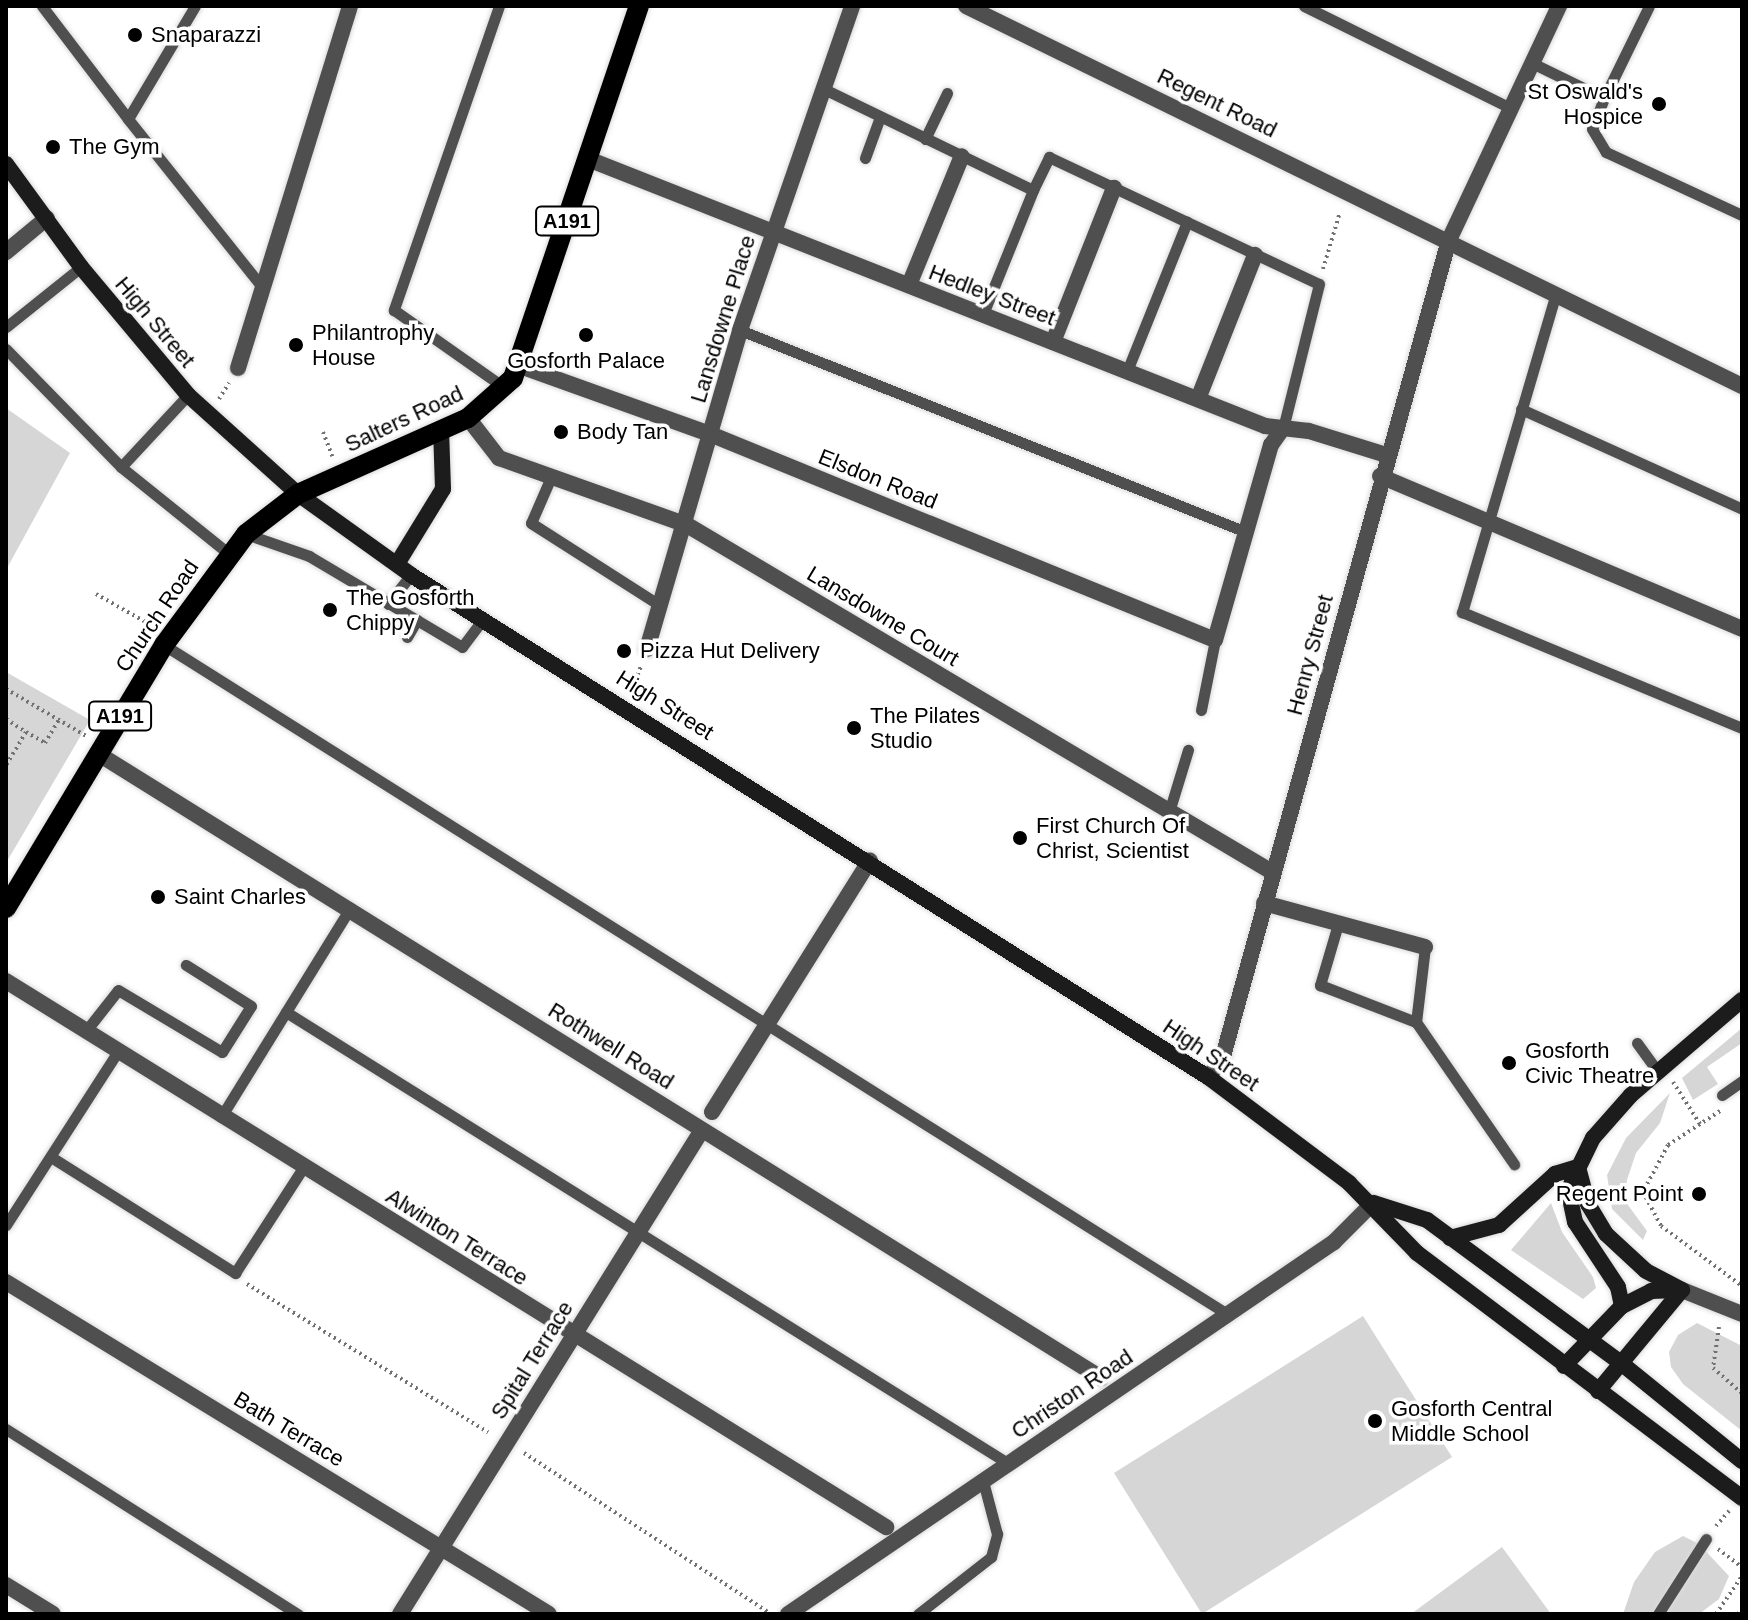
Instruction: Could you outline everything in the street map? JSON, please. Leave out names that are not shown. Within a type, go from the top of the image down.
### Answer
[{"type":"main road","name":"Salters Road","points":[[298,494],[468,418],[505,389],[520,366],[639,6]]},
{"type":"main road","name":"High Street","points":[[6,164],[81,267],[188,395],[298,494],[411,575],[870,860],[1208,1077],[1373,1203],[1417,1253],[1742,1498]]},
{"type":"main road","points":[[397,564],[443,489],[446,451],[441,430]]},
{"type":"main road","name":"Church Road","points":[[6,908],[166,640],[228,553],[246,534],[298,494]]},
{"type":"main road","points":[[1622,1306],[1618,1287],[1570,1209],[1569,1194],[1578,1167],[1593,1138],[1742,1000]]},
{"type":"main road","points":[[1450,1238],[1499,1225],[1555,1174],[1578,1167]]},
{"type":"main road","points":[[1578,1167],[1588,1204],[1606,1234],[1646,1271],[1682,1290]]},
{"type":"main road","name":"High Street","points":[[1373,1203],[1427,1220],[1621,1363],[1742,1461]]},
{"type":"main road","points":[[1564,1366],[1586,1339],[1622,1306],[1651,1291],[1682,1290]]},
{"type":"main road","points":[[1598,1391],[1682,1290]]},
{"type":"street","points":[[238,368],[350,6]]},
{"type":"street","name":"Lansdowne Place","points":[[647,649],[687,525],[740,330],[852,6]]},
{"type":"street","name":"Regent Road","points":[[966,6],[1742,386]]},
{"type":"street","name":"Henry Street","points":[[1208,1077],[1222,1060],[1380,476],[1449,240],[1559,6]]},
{"type":"street","points":[[909,285],[962,156]]},
{"type":"street","name":"Hedley Street","points":[[588,159],[1198,399],[1283,428],[1386,455]]},
{"type":"street","points":[[1053,342],[1114,188]]},
{"type":"street","points":[[6,252],[47,218]]},
{"type":"street","points":[[1198,399],[1255,255]]},
{"type":"street","name":"Elsdon Road","points":[[520,366],[710,434],[1215,640]]},
{"type":"street","name":"Lansdowne Court","points":[[468,418],[499,458],[687,525],[1272,872]]},
{"type":"street","points":[[1215,640],[1271,445],[1283,428]]},
{"type":"street","points":[[1380,476],[1490,518],[1742,629]]},
{"type":"street","name":"Rothwell Road","points":[[100,750],[1101,1378]]},
{"type":"street","points":[[712,1112],[870,860]]},
{"type":"street","points":[[1264,903],[1425,947]]},
{"type":"street","name":"Alwinton Terrace","points":[[6,981],[886,1527]]},
{"type":"street","name":"Spital Terrace","points":[[400,1614],[702,1130]]},
{"type":"street","name":"Christon Road","points":[[788,1614],[1334,1242],[1373,1203]]},
{"type":"street","name":"Bath Terrace","points":[[6,1282],[549,1614]]},
{"type":"street","points":[[1682,1290],[1726,1305],[1742,1314]]},
{"type":"street","points":[[6,1585],[53,1614]]},
{"type":"lane","points":[[42,6],[263,288]]},
{"type":"lane","points":[[128,119],[195,6]]},
{"type":"lane","points":[[499,6],[394,310],[505,389]]},
{"type":"lane","points":[[1304,6],[1510,108]]},
{"type":"lane","points":[[1649,6],[1592,129],[1606,152],[1742,215]]},
{"type":"lane","points":[[1532,63],[1604,98]]},
{"type":"lane","points":[[824,89],[1033,190]]},
{"type":"lane","points":[[925,139],[947,93]]},
{"type":"lane","points":[[865,158],[880,117]]},
{"type":"lane","points":[[983,314],[1049,157],[1319,284],[1283,428]]},
{"type":"lane","points":[[1127,371],[1187,222]]},
{"type":"lane","points":[[6,327],[81,267]]},
{"type":"lane","points":[[1556,293],[1462,612],[1742,728]]},
{"type":"lane","points":[[740,330],[1246,532]]},
{"type":"lane","points":[[6,349],[121,467],[228,553]]},
{"type":"lane","points":[[121,467],[188,395]]},
{"type":"lane","points":[[1521,409],[1742,509]]},
{"type":"lane","points":[[551,477],[531,523],[661,606]]},
{"type":"lane","points":[[246,534],[301,553],[462,647],[484,618]]},
{"type":"lane","points":[[388,604],[411,575]]},
{"type":"lane","points":[[407,637],[417,620]]},
{"type":"lane","points":[[166,640],[768,1026],[1227,1314]]},
{"type":"lane","points":[[1201,710],[1215,640]]},
{"type":"lane","points":[[1169,812],[1188,750]]},
{"type":"lane","points":[[221,1117],[350,908]]},
{"type":"lane","points":[[1338,924],[1320,985],[1416,1022],[1514,1164]]},
{"type":"lane","points":[[1416,1022],[1425,947]]},
{"type":"lane","points":[[85,1032],[118,990],[222,1052],[251,1006],[186,965]]},
{"type":"lane","points":[[286,1012],[1009,1464]]},
{"type":"lane","points":[[1637,1043],[1664,1072]]},
{"type":"lane","points":[[6,1225],[118,1051]]},
{"type":"lane","points":[[1722,1095],[1742,1081]]},
{"type":"lane","points":[[51,1157],[235,1273],[303,1168]]},
{"type":"lane","points":[[6,1429],[298,1614]]},
{"type":"lane","points":[[918,1614],[991,1557],[997,1534],[983,1481]]},
{"type":"lane","points":[[1658,1614],[1706,1539]]},
{"type":"path","points":[[1319,284],[1347,191]]},
{"type":"path","points":[[209,415],[238,368]]},
{"type":"path","points":[[96,594],[166,640]]},
{"type":"path","points":[[627,708],[647,649]]},
{"type":"path","points":[[6,689],[59,720],[100,750]]},
{"type":"path","points":[[6,719],[45,743],[59,720]]},
{"type":"path","points":[[6,765],[26,732]]},
{"type":"path","points":[[1661,1089],[1664,1072]]},
{"type":"path","points":[[1643,1192],[1668,1145],[1700,1124],[1664,1072]]},
{"type":"path","points":[[1643,1192],[1656,1191]]},
{"type":"path","points":[[1643,1192],[1661,1226],[1742,1286]]},
{"type":"path","points":[[242,1280],[488,1432]]},
{"type":"path","points":[[1726,1305],[1713,1344],[1713,1368],[1742,1393]]},
{"type":"path","points":[[522,1452],[770,1613]]},
{"type":"path","points":[[1716,1614],[1742,1576]]},
{"type":"shaded area","points":[[6,408],[70,453],[6,570]]},
{"type":"shaded area","points":[[6,672],[90,720],[6,863]]},
{"type":"shaded area","points":[[1742,1028],[1742,1043],[1707,1067],[1718,1084],[1693,1100],[1682,1078]]},
{"type":"shaded area","points":[[1670,1093],[1660,1123],[1636,1153],[1627,1180],[1625,1201],[1647,1231],[1643,1240],[1612,1209],[1607,1175],[1626,1138]]},
{"type":"shaded area","points":[[1551,1203],[1562,1232],[1593,1277],[1596,1288],[1583,1299],[1511,1250]]},
{"type":"shaded area","points":[[1363,1316],[1452,1457],[1202,1614],[1114,1473]]},
{"type":"shaded area","points":[[1697,1323],[1742,1346],[1742,1431],[1683,1384],[1671,1367],[1669,1352],[1678,1335]]},
{"type":"shaded area","points":[[1683,1536],[1699,1544],[1729,1576],[1719,1599],[1699,1614],[1623,1614],[1634,1582],[1655,1552]]},
{"type":"shaded area","points":[[1502,1547],[1551,1614],[1411,1614]]},
{"type":"place","name":"Snaparazzi","points":[[135,35]]},
{"type":"place","name":"St Oswald's Hospice","points":[[1659,104]]},
{"type":"place","name":"The Gym","points":[[53,147]]},
{"type":"place","name":"Gosforth Palace","points":[[586,335]]},
{"type":"place","name":"Philantrophy House","points":[[296,345]]},
{"type":"place","name":"Body Tan","points":[[561,432]]},
{"type":"place","name":"The Gosforth Chippy","points":[[330,610]]},
{"type":"place","name":"Pizza Hut Delivery","points":[[624,651]]},
{"type":"place","name":"The Pilates Studio","points":[[854,728]]},
{"type":"place","name":"First Church Of Christ, Scientist","points":[[1020,838]]},
{"type":"place","name":"Saint Charles","points":[[158,897]]},
{"type":"place","name":"Gosforth Civic Theatre","points":[[1509,1063]]},
{"type":"place","name":"Regent Point","points":[[1699,1194]]},
{"type":"place","name":"Gosforth Central Middle School","points":[[1375,1421]]}]
